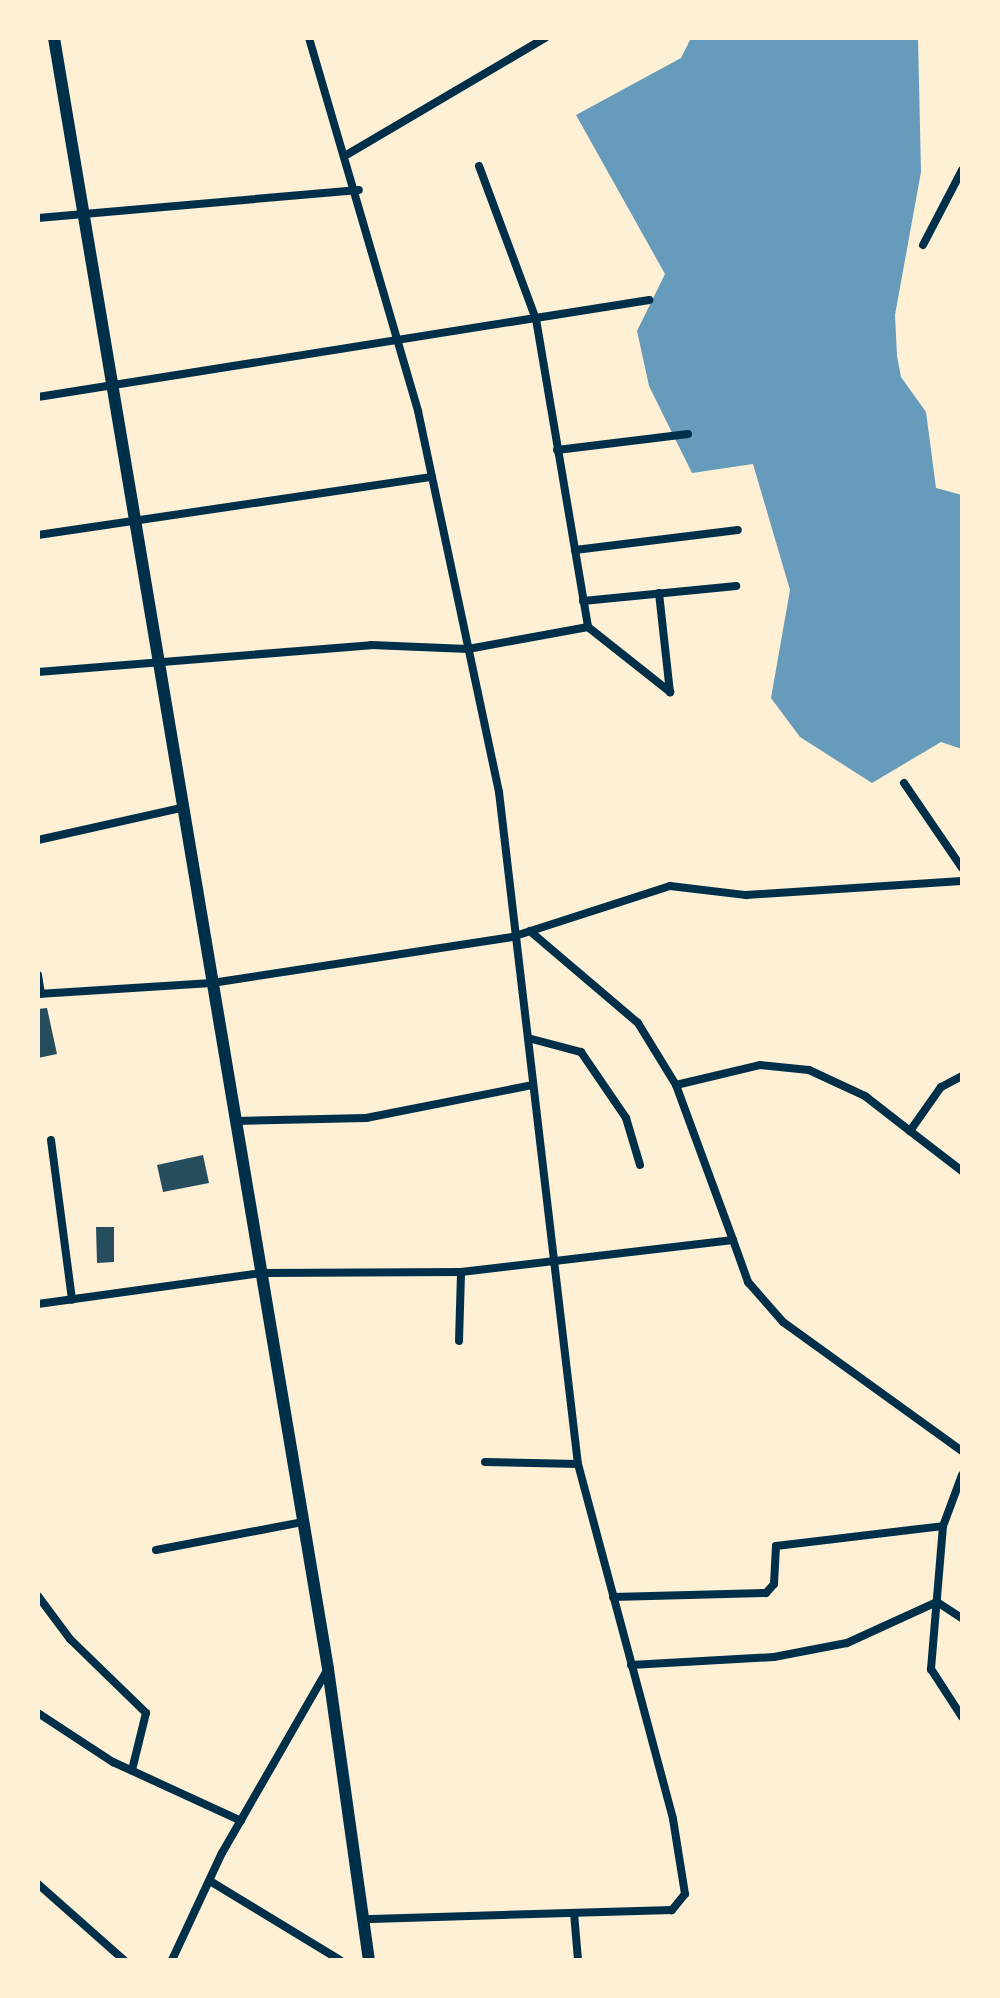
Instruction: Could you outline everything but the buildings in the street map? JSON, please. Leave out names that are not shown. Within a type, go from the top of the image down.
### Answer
[{"type":"main road","points":[[54,38],[116,384],[161,659],[181,808],[237,1121],[328,1669],[369,1960]]},
{"type":"street","points":[[309,38],[359,190],[401,342],[499,792],[512,937],[528,1038],[549,1259],[578,1464],[631,1665],[685,1894],[672,1910],[363,1919]]},
{"type":"street","points":[[348,154],[545,38]]},
{"type":"street","points":[[479,166],[536,319],[588,627],[670,692],[659,593]]},
{"type":"street","points":[[923,245],[962,172]]},
{"type":"street","points":[[38,218],[359,190]]},
{"type":"street","points":[[38,397],[401,342],[649,300]]},
{"type":"street","points":[[557,450],[688,434]]},
{"type":"street","points":[[38,535],[432,477]]},
{"type":"street","points":[[575,550],[738,530]]},
{"type":"street","points":[[583,601],[736,586]]},
{"type":"street","points":[[38,672],[161,659],[371,645],[468,649],[588,627]]},
{"type":"street","points":[[904,783],[962,868]]},
{"type":"street","points":[[38,840],[181,808]]},
{"type":"street","points":[[38,975],[40,994],[212,983],[512,937],[670,886],[746,895],[962,881]]},
{"type":"street","points":[[530,931],[624,1007],[676,1085],[748,1282],[783,1322],[962,1451]]},
{"type":"street","points":[[528,1038],[581,1052],[626,1118],[640,1165]]},
{"type":"street","points":[[676,1085],[760,1065],[809,1070],[865,1096],[962,1171]]},
{"type":"street","points":[[910,1131],[934,1094],[962,1076]]},
{"type":"street","points":[[237,1121],[366,1118],[532,1085]]},
{"type":"street","points":[[51,1140],[72,1300]]},
{"type":"street","points":[[38,1304],[262,1273],[461,1272],[549,1259],[733,1240]]},
{"type":"street","points":[[459,1341],[461,1272]]},
{"type":"street","points":[[485,1462],[578,1464]]},
{"type":"street","points":[[962,1475],[943,1526],[931,1669],[962,1717]]},
{"type":"street","points":[[156,1550],[303,1522]]},
{"type":"street","points":[[613,1597],[766,1593],[774,1584],[776,1546],[943,1526]]},
{"type":"street","points":[[38,1596],[70,1639],[146,1713],[132,1770]]},
{"type":"street","points":[[631,1665],[774,1657],[847,1643],[937,1602]]},
{"type":"street","points":[[937,1602],[962,1618]]},
{"type":"street","points":[[172,1960],[241,1821],[328,1669]]},
{"type":"street","points":[[38,1713],[132,1770],[241,1821]]},
{"type":"street","points":[[210,1881],[340,1960]]},
{"type":"street","points":[[38,1884],[124,1960]]},
{"type":"street","points":[[574,1913],[578,1960]]},
{"type":"water","points":[[691,38],[918,38],[921,172],[895,315],[897,356],[901,377],[926,412],[936,488],[962,495],[962,749],[941,742],[872,783],[800,737],[771,698],[790,590],[753,464],[692,473],[649,386],[637,331],[665,274],[576,115],[681,58]]}]
